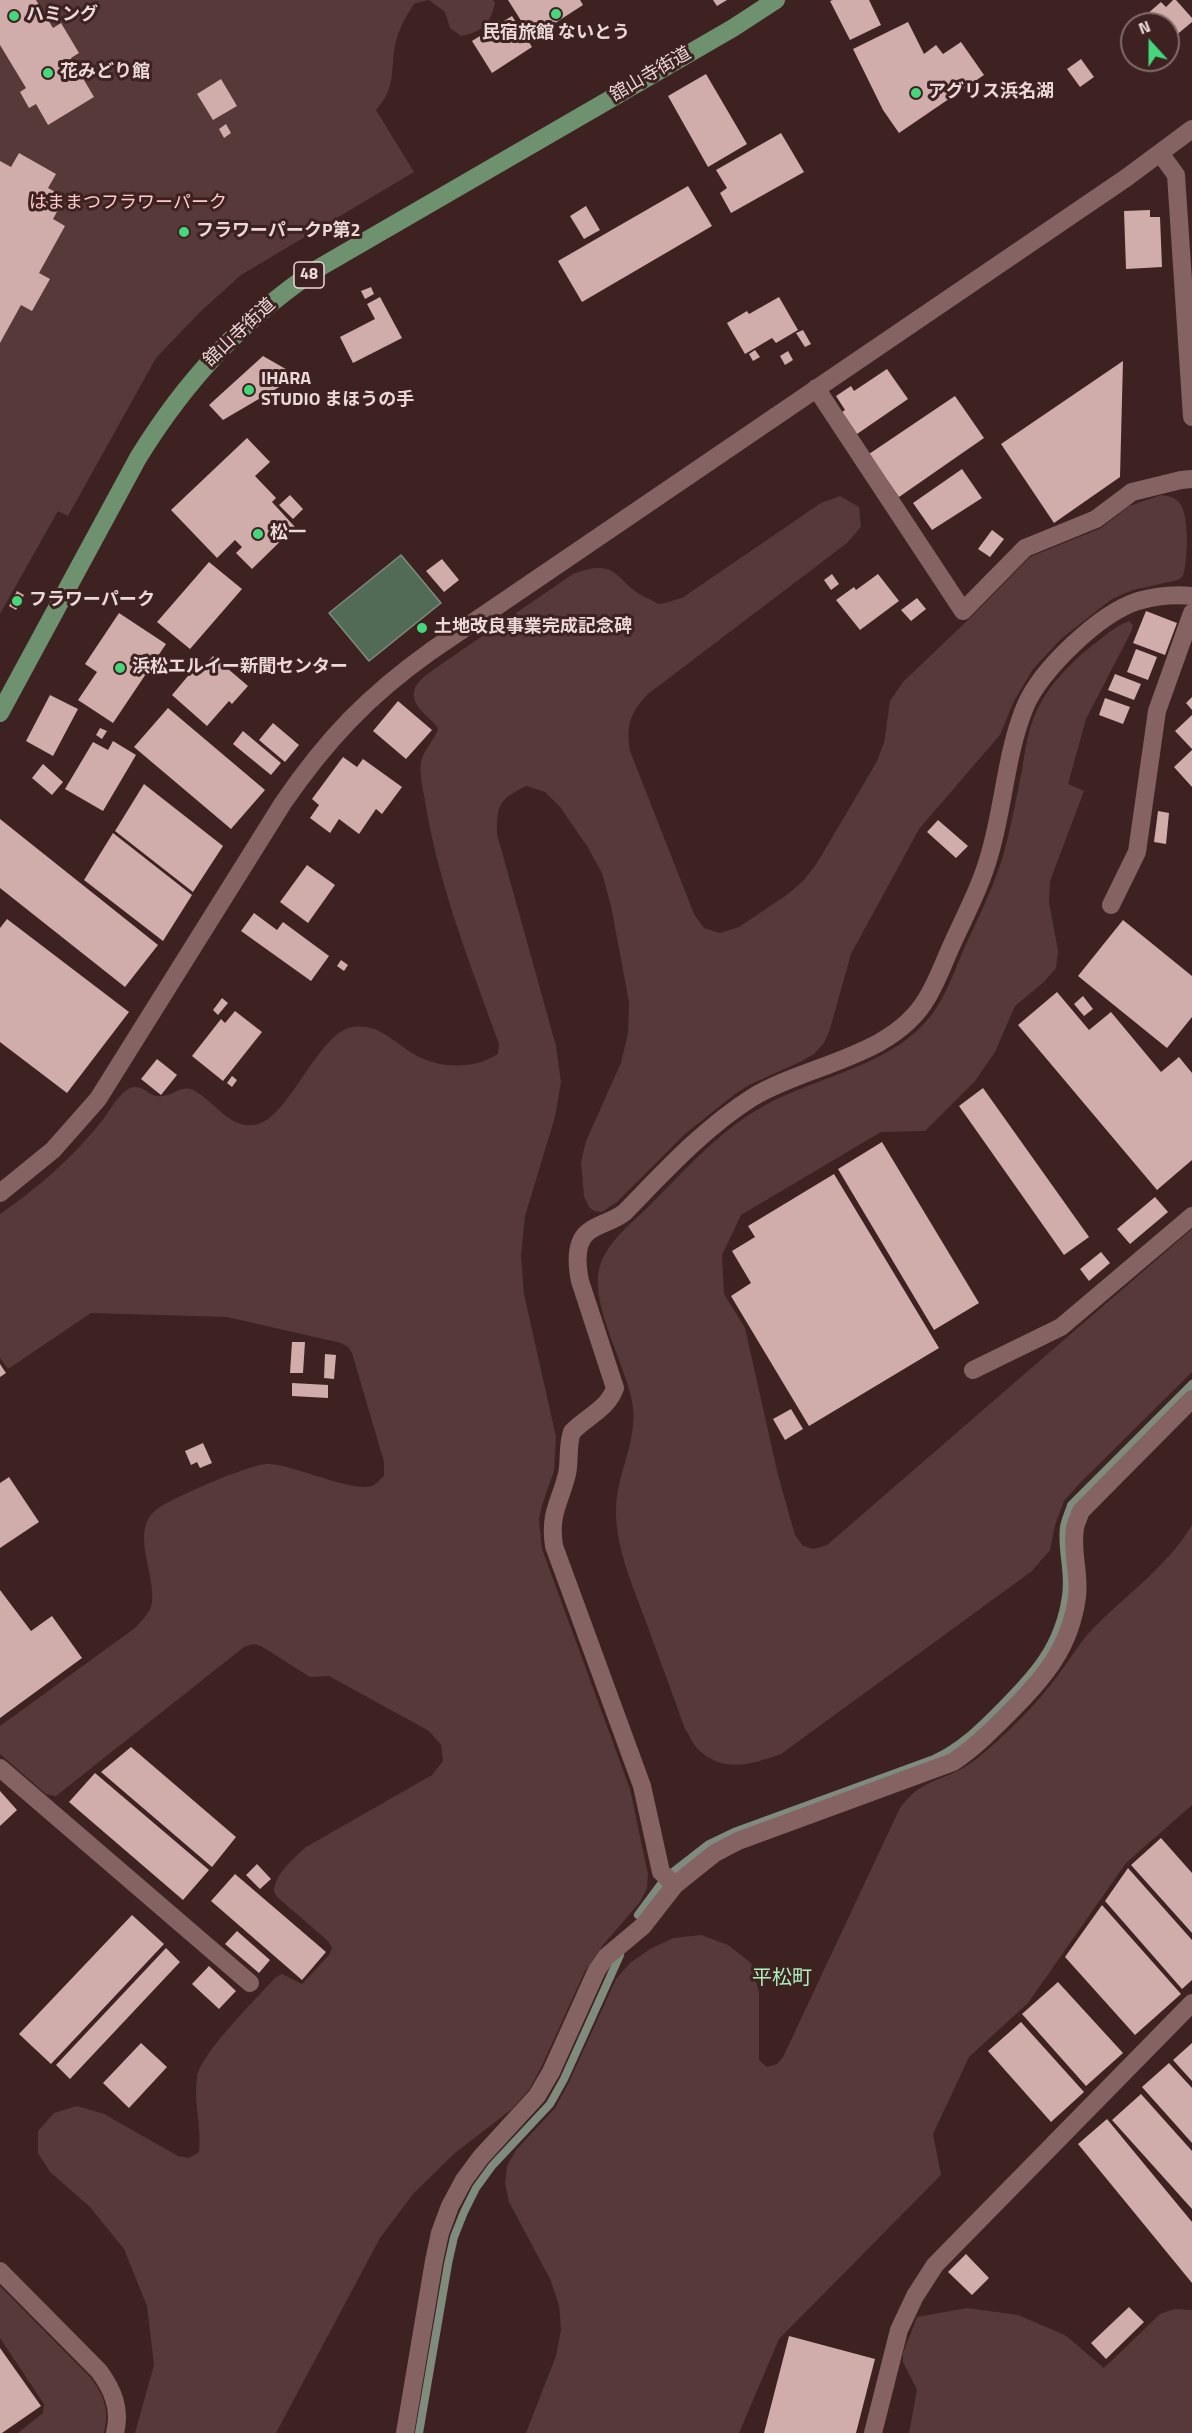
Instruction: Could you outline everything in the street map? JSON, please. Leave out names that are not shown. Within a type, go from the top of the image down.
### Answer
[{"type":"main road","name":"舘山寺街道","points":[[0,713],[154,432],[203,367],[249,321],[285,291],[317,269],[733,28],[776,0]]},
{"type":"street","points":[[0,1193],[53,1150],[98,1099],[283,803],[327,743],[364,704],[430,651],[1192,129]]},
{"type":"street","points":[[1160,153],[1176,174],[1192,417]]},
{"type":"street","points":[[816,388],[963,611],[1025,548],[1096,519],[1132,492],[1192,479]]},
{"type":"street","points":[[675,1885],[661,1872],[642,1786],[554,1546],[552,1534],[554,1509],[567,1473],[572,1432],[605,1406],[612,1398],[615,1388],[580,1281],[577,1267],[582,1241],[586,1233],[616,1219],[694,1143],[749,1100],[877,1044],[897,1032],[914,1017],[927,998],[990,855],[1015,738],[1025,706],[1042,676],[1071,647],[1119,610],[1156,597],[1192,596]]},
{"type":"street","points":[[1111,905],[1137,852],[1157,711],[1192,613]]},
{"type":"street","points":[[973,1370],[1060,1327],[1192,1216]]},
{"type":"street","points":[[405,2433],[434,2261],[440,2233],[450,2206],[464,2180],[481,2157],[537,2096],[602,1963],[616,1947],[643,1926],[675,1885],[708,1858],[738,1841],[954,1762],[982,1741],[1039,1683],[1053,1664],[1064,1642],[1077,1596],[1078,1571],[1074,1528],[1081,1511],[1192,1399]]},
{"type":"street","points":[[0,1768],[250,1983]]},
{"type":"street","points":[[873,2433],[888,2366],[899,2330],[915,2296],[935,2265],[1192,2003]]},
{"type":"street","points":[[0,2271],[99,2371],[110,2386],[117,2405],[115,2433]]},
{"type":"green space","name":"はままつフラワーパーク","points":[[0,0],[428,0],[414,4],[401,27],[395,45],[389,89],[376,110],[414,172],[241,275],[200,312],[156,358],[68,516],[58,511],[0,614]]},
{"type":"green space","points":[[429,0],[493,0],[495,3],[491,16],[484,26],[475,32],[461,36],[450,28],[445,12]]},
{"type":"green space","points":[[1161,495],[1177,500],[1184,511],[1187,540],[1183,576],[1178,580],[1133,590],[1112,599],[1062,638],[1033,669],[1014,701],[1000,735],[919,829],[851,954],[824,1043],[814,1054],[735,1094],[685,1134],[617,1202],[602,1212],[594,1211],[589,1207],[584,1196],[581,1162],[586,1141],[621,1063],[628,1033],[629,1002],[611,906],[602,873],[587,846],[560,807],[545,792],[527,786],[505,799],[499,809],[497,834],[556,1046],[561,1082],[555,1117],[525,1216],[521,1256],[524,1294],[556,1437],[554,1471],[539,1520],[542,1549],[630,1789],[648,1874],[647,1888],[640,1902],[603,1945],[585,1971],[529,2090],[512,2109],[455,2153],[413,2194],[380,2238],[276,2433],[135,2433],[154,2365],[147,2306],[124,2249],[90,2207],[50,2172],[38,2153],[38,2131],[54,2113],[77,2106],[104,2114],[178,2156],[189,2158],[199,2152],[196,2086],[197,2077],[208,2054],[275,1978],[282,1974],[302,1984],[329,1955],[332,1948],[328,1941],[277,1897],[274,1892],[275,1885],[281,1873],[306,1847],[432,1775],[443,1761],[441,1745],[429,1731],[329,1676],[310,1677],[261,1646],[253,1644],[244,1647],[56,1796],[46,1794],[0,1754],[0,1726],[135,1628],[148,1613],[152,1602],[152,1591],[145,1553],[145,1528],[149,1518],[157,1509],[211,1482],[258,1465],[278,1465],[353,1486],[365,1487],[374,1485],[384,1476],[384,1462],[352,1353],[341,1343],[227,1317],[91,1313],[8,1369],[0,1358],[0,1214],[28,1194],[66,1160],[129,1088],[138,1087],[159,1096],[181,1089],[193,1090],[234,1121],[252,1125],[263,1122],[274,1114],[329,1042],[340,1032],[352,1027],[361,1026],[377,1030],[412,1053],[444,1065],[478,1063],[498,1054],[499,1044],[467,956],[439,868],[426,807],[421,779],[421,762],[438,729],[419,708],[414,694],[418,683],[428,673],[573,574],[589,569],[609,570],[636,592],[659,604],[665,603],[682,598],[821,503],[840,496],[859,507],[861,527],[847,543],[648,694],[637,707],[631,720],[630,751],[694,914],[704,928],[720,933],[739,927],[788,894],[804,880],[817,863],[876,763],[884,743],[890,701],[903,682],[1030,557],[1101,528],[1129,506]]},
{"type":"green space","points":[[1129,621],[1133,625],[1131,632],[1086,719],[1068,784],[1084,791],[1050,881],[1049,902],[1058,951],[1056,968],[1044,982],[1015,1006],[995,1052],[975,1081],[925,1131],[881,1132],[741,1215],[722,1255],[724,1294],[745,1328],[778,1475],[795,1535],[803,1546],[814,1549],[827,1545],[1192,1229],[1192,1372],[1064,1501],[1055,1525],[1050,1550],[1032,1571],[781,1754],[740,1765],[720,1763],[710,1759],[699,1750],[685,1729],[621,1551],[616,1522],[617,1495],[630,1445],[633,1407],[630,1391],[599,1296],[598,1278],[601,1263],[622,1232],[702,1152],[731,1128],[762,1107],[880,1056],[902,1043],[921,1027],[945,994],[999,868],[1011,824],[1027,740],[1037,710],[1053,684],[1074,661],[1108,633]]},
{"type":"green space","points":[[1192,1525],[1192,1805],[1126,1863],[1028,2003],[969,2057],[933,2134],[941,2175],[779,2339],[739,2433],[526,2433],[556,2356],[561,2330],[559,2305],[550,2279],[509,2202],[505,2183],[507,2166],[516,2150],[555,2108],[616,1979],[630,1963],[650,1949],[673,1938],[701,1935],[728,1945],[751,1963],[759,1992],[759,2060],[767,2067],[777,2064],[783,2057],[900,1808],[917,1790],[975,1760],[1013,1726],[1032,1707],[1088,1634],[1157,1569]]},
{"type":"green space","points":[[0,2286],[96,2384],[106,2410],[104,2433],[18,2433],[43,2413],[44,2404],[0,2338]]},
{"type":"green space","points":[[967,2308],[1018,2315],[1065,2335],[1104,2368],[1160,2314],[1175,2309],[1192,2310],[1192,2433],[909,2433],[917,2390],[903,2362],[903,2353],[917,2317]]},
{"type":"shaded area","points":[[401,555],[441,603],[369,661],[329,613]]},
{"type":"building","name":"花みどり館","points":[[0,0],[36,0],[53,28],[61,23],[79,53],[71,58],[94,97],[48,125],[36,104],[29,108],[20,92],[26,88],[0,45]]},
{"type":"building","points":[[508,0],[580,0],[583,5],[532,38]]},
{"type":"building","points":[[713,0],[727,0],[717,6]]},
{"type":"building","points":[[869,0],[881,25],[850,40],[830,1]]},
{"type":"building","points":[[1176,0],[1192,18],[1192,22],[1180,32],[1180,12],[1149,12],[1161,2],[1166,7]]},
{"type":"building","points":[[512,16],[532,47],[492,73],[472,41]]},
{"type":"building","name":"アグリス浜名湖","points":[[908,22],[924,54],[936,45],[943,54],[961,42],[984,75],[899,133],[883,110],[853,49]]},
{"type":"building","points":[[1081,59],[1094,77],[1080,87],[1067,69]]},
{"type":"building","points":[[706,74],[747,144],[708,167],[668,96]]},
{"type":"building","points":[[221,79],[237,106],[213,120],[197,94]]},
{"type":"building","points":[[226,124],[231,133],[224,138],[219,129]]},
{"type":"building","points":[[781,133],[804,172],[731,213],[720,193],[727,188],[716,170]]},
{"type":"building","points":[[19,153],[56,174],[48,188],[65,197],[53,219],[65,226],[39,273],[50,279],[32,311],[21,305],[0,343],[0,161],[11,167]]},
{"type":"building","points":[[688,186],[712,226],[582,302],[558,261]]},
{"type":"building","points":[[586,206],[600,230],[584,239],[570,216]]},
{"type":"building","points":[[1150,210],[1150,217],[1160,217],[1162,267],[1126,269],[1124,211]]},
{"type":"building","points":[[371,287],[374,294],[365,299],[361,291]]},
{"type":"building","points":[[380,297],[402,338],[353,363],[340,337],[375,319],[367,304]]},
{"type":"building","points":[[779,297],[798,330],[776,343],[772,338],[745,354],[727,323]]},
{"type":"building","points":[[803,330],[811,344],[805,347],[796,333]]},
{"type":"building","points":[[755,350],[760,357],[753,361],[749,354]]},
{"type":"building","points":[[788,351],[793,360],[785,365],[780,356]]},
{"type":"building","name":"IHARA STUDIO まほうの手","points":[[263,356],[298,376],[223,420],[209,405]]},
{"type":"building","points":[[1123,361],[1120,477],[1054,523],[1001,444]]},
{"type":"building","points":[[887,369],[908,399],[857,434],[842,412],[845,410],[836,396],[851,386],[854,391]]},
{"type":"building","points":[[955,396],[984,438],[899,497],[869,454]]},
{"type":"building","points":[[247,438],[270,462],[255,476],[276,498],[272,502],[295,527],[252,569],[236,553],[242,547],[235,540],[217,558],[171,510]]},
{"type":"building","points":[[962,469],[982,498],[932,530],[913,503]]},
{"type":"building","points":[[290,495],[303,509],[293,519],[279,505]]},
{"type":"building","points":[[992,530],[1004,539],[990,557],[978,549]]},
{"type":"building","points":[[442,559],[459,580],[444,592],[426,571]]},
{"type":"building","points":[[209,562],[242,589],[190,649],[157,622]]},
{"type":"building","points":[[832,574],[839,584],[831,590],[824,580]]},
{"type":"building","points":[[878,574],[899,601],[860,630],[836,600],[854,587],[856,590]]},
{"type":"building","points":[[17,591],[24,595],[16,610],[9,606]]},
{"type":"building","points":[[917,598],[926,609],[911,621],[901,610]]},
{"type":"building","points":[[1146,611],[1177,623],[1165,655],[1133,643]]},
{"type":"building","name":"浜松エルイー新聞センター","points":[[119,613],[166,644],[113,723],[78,700],[97,672],[85,664]]},
{"type":"building","points":[[1136,649],[1157,657],[1148,680],[1127,672]]},
{"type":"building","points":[[213,656],[248,686],[232,704],[229,701],[207,726],[172,695],[198,664],[203,667]]},
{"type":"building","points":[[1115,674],[1141,684],[1134,700],[1108,690]]},
{"type":"building","points":[[50,695],[78,709],[53,756],[26,741]]},
{"type":"building","points":[[1192,697],[1192,710],[1186,703]]},
{"type":"building","points":[[1105,698],[1130,707],[1123,724],[1099,715]]},
{"type":"building","points":[[398,701],[432,730],[406,759],[373,731]]},
{"type":"building","points":[[168,708],[265,790],[231,829],[134,747]]},
{"type":"building","points":[[1192,715],[1192,749],[1175,731]]},
{"type":"building","points":[[273,723],[299,745],[285,762],[259,740]]},
{"type":"building","points":[[100,728],[107,731],[102,739],[96,735]]},
{"type":"building","points":[[243,731],[281,763],[271,775],[233,744]]},
{"type":"building","points":[[113,741],[136,755],[103,811],[65,789],[93,742],[108,750]]},
{"type":"building","points":[[1192,750],[1192,787],[1174,767]]},
{"type":"building","points":[[343,757],[357,767],[363,759],[402,787],[382,814],[376,809],[359,834],[339,819],[330,833],[310,818],[319,805],[312,799]]},
{"type":"building","points":[[43,764],[63,782],[52,795],[32,778]]},
{"type":"building","points":[[144,784],[223,846],[193,892],[115,831]]},
{"type":"building","points":[[1158,811],[1169,813],[1166,844],[1154,842]]},
{"type":"building","points":[[0,819],[158,945],[125,987],[0,888]]},
{"type":"building","points":[[938,820],[968,846],[956,858],[927,832]]},
{"type":"building","points":[[113,833],[192,895],[163,941],[84,880]]},
{"type":"building","points":[[307,865],[335,885],[308,923],[280,902]]},
{"type":"building","points":[[254,913],[277,930],[283,922],[329,956],[311,981],[241,931]]},
{"type":"building","points":[[7,919],[129,1012],[67,1093],[0,1042],[0,928]]},
{"type":"building","points":[[1123,920],[1192,976],[1192,1017],[1167,1048],[1078,976]]},
{"type":"building","points":[[341,960],[348,965],[344,971],[337,966]]},
{"type":"building","points":[[1057,992],[1089,1030],[1111,1012],[1161,1072],[1179,1057],[1192,1073],[1192,1160],[1157,1190],[1018,1025]]},
{"type":"building","points":[[1083,996],[1093,1009],[1084,1016],[1074,1004]]},
{"type":"building","points":[[222,998],[228,1003],[218,1015],[213,1010]]},
{"type":"building","points":[[235,1011],[262,1032],[223,1081],[192,1056],[221,1019],[225,1023]]},
{"type":"building","points":[[157,1059],[177,1075],[161,1095],[141,1079]]},
{"type":"building","points":[[232,1076],[237,1080],[232,1087],[227,1083]]},
{"type":"building","points":[[983,1088],[1089,1237],[1064,1255],[959,1106]]},
{"type":"building","points":[[882,1142],[979,1303],[934,1330],[838,1169]]},
{"type":"building","points":[[834,1174],[939,1348],[809,1426],[731,1296],[751,1283],[732,1251],[755,1237],[748,1226]]},
{"type":"building","points":[[1155,1197],[1168,1212],[1130,1244],[1117,1229]]},
{"type":"building","points":[[1101,1252],[1110,1263],[1089,1281],[1080,1269]]},
{"type":"building","points":[[292,1342],[305,1342],[303,1373],[290,1373]]},
{"type":"building","points":[[325,1354],[336,1355],[334,1379],[324,1378]]},
{"type":"building","points":[[0,1364],[6,1373],[0,1377]]},
{"type":"building","points":[[292,1383],[328,1385],[328,1398],[292,1396]]},
{"type":"building","points":[[791,1409],[803,1429],[785,1440],[773,1419]]},
{"type":"building","points":[[203,1443],[212,1463],[200,1468],[197,1462],[191,1465],[185,1451]]},
{"type":"building","points":[[9,1477],[39,1522],[0,1548],[0,1483]]},
{"type":"building","points":[[0,1590],[31,1631],[52,1616],[82,1658],[0,1718]]},
{"type":"building","points":[[131,1747],[236,1837],[212,1867],[101,1772]]},
{"type":"building","points":[[95,1773],[209,1870],[183,1900],[69,1802]]},
{"type":"building","points":[[0,1791],[17,1810],[0,1826]]},
{"type":"building","points":[[1161,1838],[1192,1873],[1192,1933],[1131,1865]]},
{"type":"building","points":[[257,1864],[271,1879],[260,1889],[246,1875]]},
{"type":"building","points":[[1128,1868],[1192,1940],[1192,1980],[1182,1989],[1105,1901]]},
{"type":"building","points":[[235,1874],[326,1952],[302,1980],[211,1901]]},
{"type":"building","points":[[1102,1905],[1181,1994],[1135,2035],[1065,1957]]},
{"type":"building","points":[[132,1915],[164,1944],[51,2064],[19,2034]]},
{"type":"building","points":[[237,1931],[270,1960],[259,1973],[225,1944]]},
{"type":"building","points":[[166,1948],[180,1962],[70,2079],[56,2065]]},
{"type":"building","points":[[209,1966],[236,1991],[219,2009],[192,1984]]},
{"type":"building","points":[[1058,1982],[1123,2053],[1086,2086],[1022,2014]]},
{"type":"building","points":[[1021,2022],[1084,2092],[1051,2122],[988,2051]]},
{"type":"building","points":[[141,2043],[167,2067],[129,2108],[103,2083]]},
{"type":"building","points":[[1192,2043],[1192,2081],[1173,2060]]},
{"type":"building","points":[[1169,2063],[1192,2088],[1192,2143],[1142,2087]]},
{"type":"building","points":[[1141,2094],[1192,2151],[1192,2209],[1112,2120]]},
{"type":"building","points":[[1107,2119],[1192,2222],[1192,2283],[1078,2144]]},
{"type":"building","points":[[966,2254],[989,2278],[972,2295],[948,2272]]},
{"type":"building","points":[[1129,2307],[1144,2322],[1106,2359],[1091,2343]]},
{"type":"building","points":[[789,2336],[875,2359],[856,2433],[764,2433]]},
{"type":"building","points":[[0,2348],[41,2406],[2,2433],[0,2433]]},
{"type":"waterway","points":[[673,1872],[709,1844],[734,1832],[934,1759],[960,1743],[984,1723],[1033,1671],[1043,1658],[1057,1630],[1066,1596],[1067,1579],[1063,1536],[1071,1505],[1192,1384]]},
{"type":"waterway","points":[[638,1915],[661,1884]]},
{"type":"waterway","points":[[419,2433],[448,2264],[454,2237],[464,2212],[476,2188],[492,2166],[550,2104],[564,2079],[620,1955]]},
{"type":"place","name":"民宿旅館 ないとう","points":[[556,14]]},
{"type":"place","name":"ハミング","points":[[14,16]]},
{"type":"place","name":"花みどり館","points":[[48,73]]},
{"type":"place","name":"アグリス浜名湖","points":[[916,93]]},
{"type":"place","name":"フラワーパークP第2","points":[[184,232]]},
{"type":"place","name":"IHARA STUDIO まほうの手","points":[[249,390]]},
{"type":"place","name":"松一","points":[[258,534]]},
{"type":"place","name":"フラワーパーク","points":[[17,601]]},
{"type":"place","name":"土地改良事業完成記念碑","points":[[422,628]]},
{"type":"place","name":"浜松エルイー新聞センター","points":[[120,668]]},
{"type":"district","name":"平松町","points":[[782,1979]]}]
